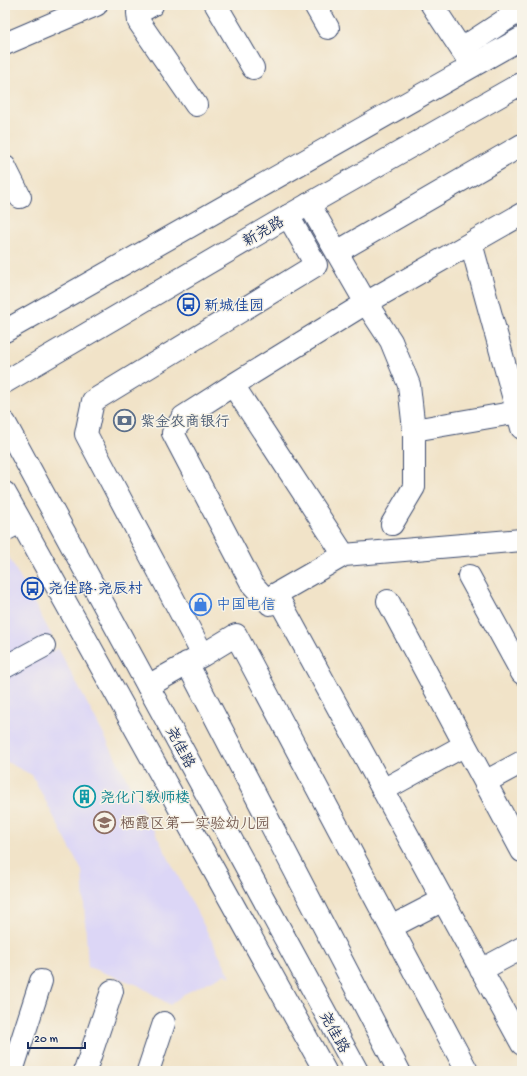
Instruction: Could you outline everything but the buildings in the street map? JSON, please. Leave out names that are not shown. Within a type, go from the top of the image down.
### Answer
[{"type":"main road","points":[[7,38],[96,5]]},
{"type":"main road","points":[[152,5],[138,13],[139,22],[196,105]]},
{"type":"main road","points":[[216,5],[253,68]]},
{"type":"main road","points":[[315,5],[328,28]]},
{"type":"main road","points":[[432,5],[466,58]]},
{"type":"main road","points":[[466,58],[522,8]]},
{"type":"main road","points":[[5,331],[466,58],[522,38]]},
{"type":"main road","name":"新尧路","points":[[5,382],[288,216],[522,83]]},
{"type":"main road","points":[[337,252],[522,145]]},
{"type":"main road","points":[[5,167],[20,196]]},
{"type":"main road","points":[[309,204],[366,302],[391,341],[409,384],[414,430],[414,487],[392,524]]},
{"type":"main road","points":[[522,214],[366,302],[233,385],[183,417],[173,433],[252,584],[270,604],[276,594],[344,554],[522,540]]},
{"type":"main road","points":[[288,216],[316,265],[93,401],[86,434],[195,659],[399,1071]]},
{"type":"main road","points":[[414,430],[520,420],[516,384],[471,243]]},
{"type":"main road","points":[[233,385],[344,554]]},
{"type":"main road","name":"尧佳路","points":[[5,423],[357,1071]]},
{"type":"main road","name":"尧佳路","points":[[5,493],[13,526],[325,1071]]},
{"type":"main road","points":[[469,576],[522,673]]},
{"type":"main road","points":[[276,594],[522,1044]]},
{"type":"main road","points":[[388,601],[522,851]]},
{"type":"main road","points":[[148,686],[236,635],[467,1071]]},
{"type":"main road","points":[[5,667],[44,646]]},
{"type":"main road","points":[[383,790],[465,745]]},
{"type":"main road","points":[[485,782],[522,762]]},
{"type":"main road","points":[[391,927],[443,900]]},
{"type":"main road","points":[[481,970],[522,948]]},
{"type":"main road","points":[[12,1071],[41,981]]},
{"type":"main road","points":[[85,1071],[112,991]]},
{"type":"main road","points":[[148,1071],[164,1023]]},
{"type":"shaded area","points":[[5,550],[52,636],[5,660]]},
{"type":"shaded area","name":"栖霞区第一实验幼儿园","points":[[58,648],[231,977],[225,974],[184,994],[170,1005],[138,985],[88,967],[82,871],[32,775],[5,761],[5,677]]},
{"type":"place","name":"新城佳园","points":[[188,305]]},
{"type":"place","name":"紫金农商银行","points":[[124,421]]},
{"type":"place","name":"尧佳路·尧辰村","points":[[32,588]]},
{"type":"place","name":"中国电信","points":[[200,604]]},
{"type":"place","name":"尧化门教师楼","points":[[84,797]]},
{"type":"place","name":"栖霞区第一实验幼儿园","points":[[104,823]]}]
